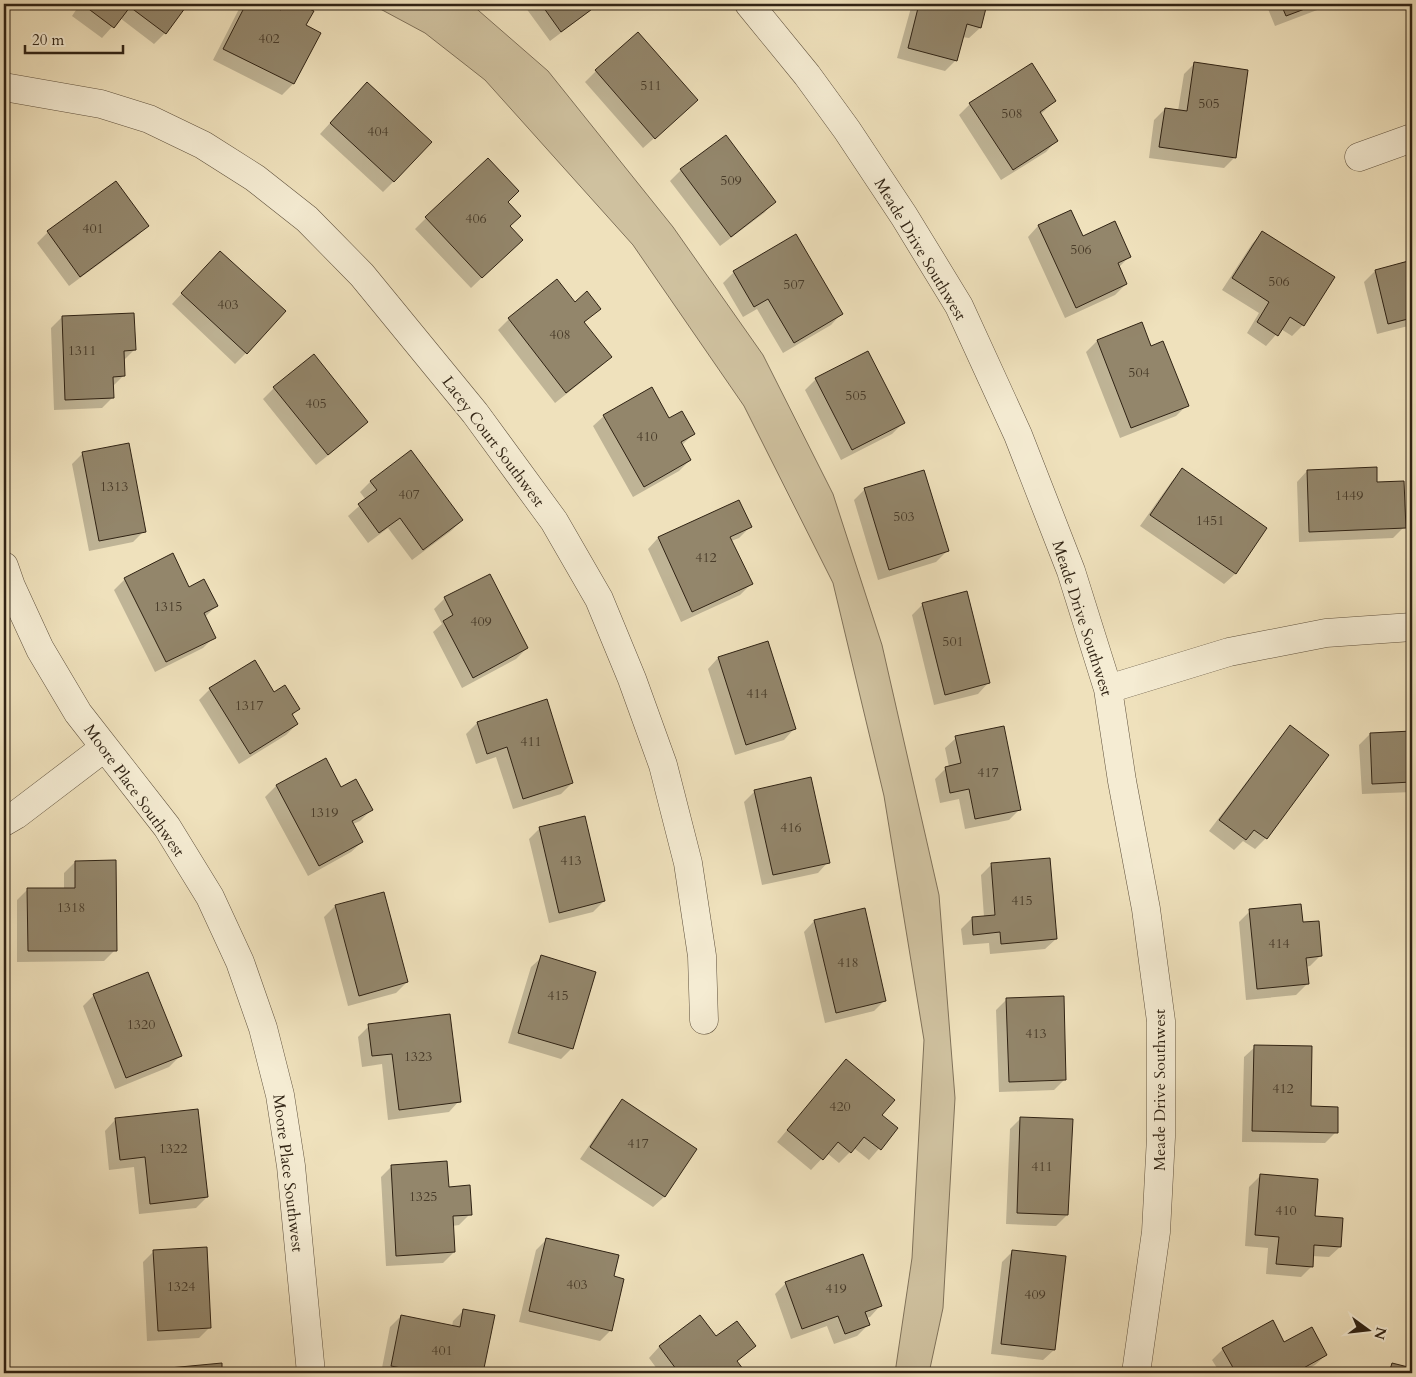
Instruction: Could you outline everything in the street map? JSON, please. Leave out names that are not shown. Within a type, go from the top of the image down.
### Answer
[{"type":"street","name":"Meade Drive Southwest","points":[[749,4],[808,75],[847,130],[904,216],[959,306],[1029,462],[1071,571],[1108,689],[1122,781],[1146,909],[1161,1021],[1161,1137],[1156,1232],[1136,1373]]},
{"type":"street","name":"Lacey Court Southwest","points":[[4,87],[101,104],[149,119],[203,145],[255,178],[307,219],[362,275],[475,413],[554,521],[599,599],[632,679],[663,764],[688,863],[702,956],[704,1020]]},
{"type":"street","points":[[1359,157],[1412,138]]},
{"type":"street","name":"Moore Place Southwest","points":[[4,566],[11,586],[40,649],[78,713],[166,827],[210,897],[240,962],[264,1028],[280,1095],[290,1166],[311,1373]]},
{"type":"street","points":[[1108,689],[1229,652],[1326,633],[1412,627]]},
{"type":"street","points":[[4,822],[16,815],[104,748]]},
{"type":"shaded area","points":[[371,4],[471,4],[548,71],[673,227],[763,355],[833,494],[882,645],[939,895],[955,1098],[943,1308],[929,1373],[895,1373],[912,1258],[924,1040],[884,796],[833,583],[744,406],[633,245],[485,80],[425,33]]},
{"type":"building","points":[[82,4],[188,4],[166,34],[130,7],[114,28]]},
{"type":"building","points":[[246,4],[266,4],[281,10],[284,4],[297,4],[314,11],[306,25],[321,33],[294,84],[223,49]]},
{"type":"building","points":[[541,4],[599,4],[561,32]]},
{"type":"building","points":[[919,4],[987,4],[981,28],[967,24],[957,61],[908,48]]},
{"type":"building","points":[[1281,4],[1318,4],[1286,16]]},
{"type":"building","points":[[638,32],[698,100],[655,139],[595,70]]},
{"type":"building","points":[[1194,62],[1248,70],[1236,158],[1159,147],[1165,108],[1187,111]]},
{"type":"building","points":[[1032,63],[1056,101],[1040,112],[1058,141],[1013,170],[969,103]]},
{"type":"building","points":[[367,82],[432,142],[394,182],[330,123]]},
{"type":"building","points":[[726,135],[776,202],[731,237],[680,169]]},
{"type":"building","points":[[488,158],[519,191],[508,202],[521,216],[510,226],[523,240],[482,278],[425,217]]},
{"type":"building","points":[[116,181],[149,226],[80,277],[47,231]]},
{"type":"building","points":[[1071,210],[1083,236],[1115,221],[1131,257],[1118,263],[1127,284],[1076,308],[1038,225]]},
{"type":"building","points":[[1262,231],[1335,277],[1304,326],[1290,317],[1278,336],[1257,322],[1269,302],[1232,278]]},
{"type":"building","points":[[796,234],[843,314],[794,343],[768,299],[754,307],[733,271]]},
{"type":"building","points":[[220,251],[286,311],[247,354],[181,293]]},
{"type":"building","points":[[1412,260],[1412,318],[1388,324],[1375,270]]},
{"type":"building","points":[[557,279],[575,302],[587,291],[601,309],[584,322],[612,357],[566,393],[508,318]]},
{"type":"building","points":[[134,313],[136,350],[124,351],[125,376],[113,377],[114,398],[65,400],[62,316]]},
{"type":"building","points":[[1142,322],[1151,346],[1163,341],[1189,406],[1131,428],[1097,340]]},
{"type":"building","points":[[868,351],[905,423],[852,450],[815,378]]},
{"type":"building","points":[[314,354],[368,422],[328,455],[273,387]]},
{"type":"building","points":[[652,387],[669,418],[682,411],[695,434],[681,442],[691,460],[644,487],[603,415]]},
{"type":"building","points":[[129,443],[146,532],[99,541],[82,452]]},
{"type":"building","points":[[411,450],[463,520],[423,550],[400,518],[379,533],[358,504],[377,490],[370,481]]},
{"type":"building","points":[[1377,467],[1377,482],[1404,481],[1406,528],[1309,532],[1307,470]]},
{"type":"building","points":[[1182,468],[1267,528],[1236,574],[1150,515]]},
{"type":"building","points":[[924,470],[949,551],[889,570],[864,488]]},
{"type":"building","points":[[739,500],[752,527],[730,537],[753,584],[692,612],[658,537]]},
{"type":"building","points":[[173,553],[189,587],[204,579],[218,606],[204,613],[216,638],[166,662],[124,578]]},
{"type":"building","points":[[490,574],[528,648],[473,678],[443,621],[453,615],[444,597]]},
{"type":"building","points":[[967,591],[990,683],[945,695],[922,603]]},
{"type":"building","points":[[768,641],[796,729],[746,745],[718,657]]},
{"type":"building","points":[[255,660],[274,692],[285,685],[300,709],[292,714],[298,724],[250,754],[209,688]]},
{"type":"building","points":[[547,699],[573,783],[523,799],[507,747],[487,754],[477,722]]},
{"type":"building","points":[[1290,725],[1329,755],[1267,839],[1254,830],[1246,840],[1219,820]]},
{"type":"building","points":[[1004,726],[1021,810],[975,819],[969,789],[950,793],[945,767],[961,763],[955,736]]},
{"type":"building","points":[[1412,731],[1412,782],[1372,784],[1370,733]]},
{"type":"building","points":[[326,758],[341,787],[356,779],[373,810],[352,821],[363,842],[319,866],[276,785]]},
{"type":"building","points":[[811,777],[830,863],[773,875],[754,790]]},
{"type":"building","points":[[585,816],[605,901],[559,913],[539,827]]},
{"type":"building","points":[[1050,858],[1057,939],[1001,944],[1000,932],[973,935],[972,917],[995,915],[991,863]]},
{"type":"building","points":[[116,860],[117,951],[28,951],[27,888],[75,888],[75,861]]},
{"type":"building","points":[[384,892],[408,982],[359,996],[335,905]]},
{"type":"building","points":[[1301,904],[1303,922],[1319,921],[1322,956],[1306,958],[1309,984],[1257,989],[1249,909]]},
{"type":"building","points":[[865,908],[886,1001],[836,1013],[814,920]]},
{"type":"building","points":[[541,955],[596,972],[573,1049],[518,1033]]},
{"type":"building","points":[[148,972],[182,1056],[126,1078],[93,994]]},
{"type":"building","points":[[1064,996],[1066,1080],[1009,1082],[1006,998]]},
{"type":"building","points":[[450,1014],[461,1102],[399,1110],[392,1054],[372,1056],[368,1024]]},
{"type":"building","points":[[1254,1045],[1312,1046],[1311,1106],[1338,1107],[1338,1133],[1252,1131]]},
{"type":"building","points":[[846,1059],[895,1100],[882,1115],[898,1128],[881,1150],[864,1137],[851,1153],[838,1142],[823,1160],[787,1130]]},
{"type":"building","points":[[622,1099],[697,1149],[665,1197],[590,1147]]},
{"type":"building","points":[[198,1109],[208,1197],[150,1204],[145,1157],[120,1160],[115,1118]]},
{"type":"building","points":[[1020,1117],[1073,1119],[1068,1215],[1017,1213]]},
{"type":"building","points":[[447,1161],[449,1187],[470,1185],[472,1215],[453,1216],[455,1252],[396,1256],[391,1165]]},
{"type":"building","points":[[1260,1174],[1318,1179],[1315,1216],[1343,1218],[1341,1247],[1314,1245],[1313,1267],[1276,1264],[1279,1237],[1255,1235]]},
{"type":"building","points":[[546,1238],[619,1255],[614,1276],[624,1279],[612,1331],[529,1311]]},
{"type":"building","points":[[207,1247],[211,1328],[158,1331],[153,1250]]},
{"type":"building","points":[[1012,1250],[1066,1256],[1055,1350],[1001,1344]]},
{"type":"building","points":[[863,1254],[882,1306],[865,1312],[870,1325],[845,1334],[838,1316],[802,1329],[785,1282]]},
{"type":"building","points":[[463,1309],[495,1315],[483,1373],[427,1373],[391,1366],[401,1315],[460,1327]]},
{"type":"building","points":[[700,1315],[716,1336],[737,1321],[756,1346],[737,1361],[746,1373],[679,1373],[659,1346]]},
{"type":"building","points":[[1273,1320],[1284,1342],[1312,1327],[1327,1355],[1300,1370],[1302,1373],[1236,1373],[1222,1348]]},
{"type":"building","points":[[222,1363],[222,1373],[170,1373],[169,1368]]},
{"type":"building","points":[[1392,1363],[1412,1368],[1412,1373],[1389,1373]]}]
